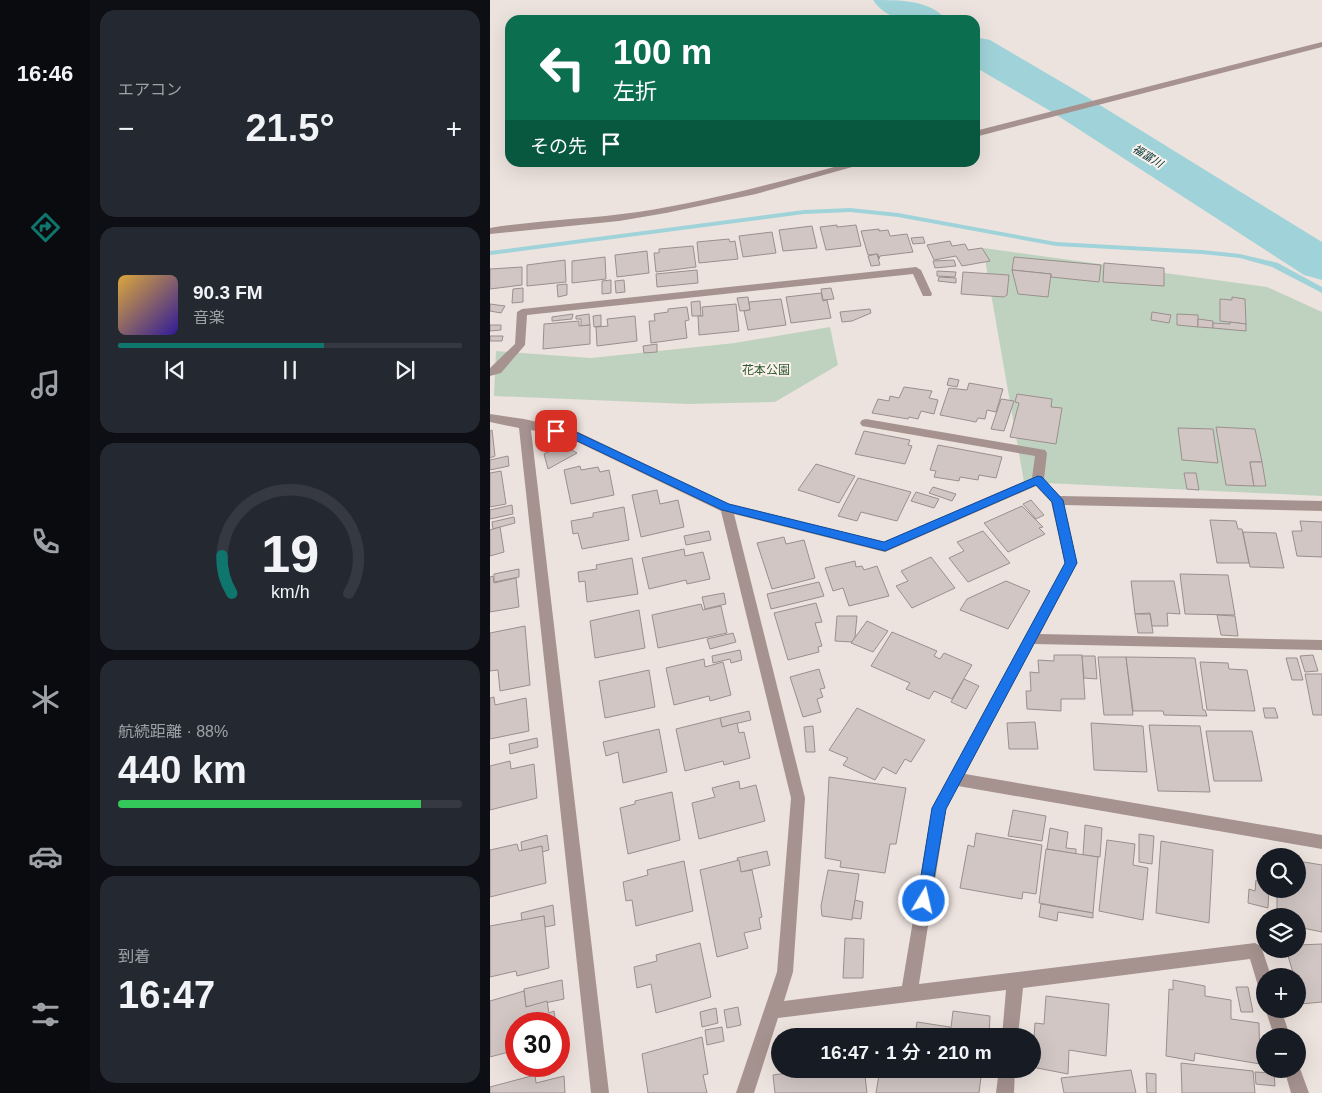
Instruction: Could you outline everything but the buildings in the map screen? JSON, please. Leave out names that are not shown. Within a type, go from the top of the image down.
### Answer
[{"type":"street","points":[[980,133],[1322,44]]},
{"type":"street","points":[[490,231],[522,225],[635,216],[724,200],[847,167]]},
{"type":"street","points":[[494,371],[517,350],[520,344],[522,312],[916,270],[927,294]]},
{"type":"street","points":[[490,418],[524,423],[572,434],[726,508],[885,547],[1038,480]]},
{"type":"street","points":[[524,423],[600,1093]]},
{"type":"street","points":[[866,423],[1041,453],[1038,480],[1057,500],[1071,563],[939,808],[909,994]]},
{"type":"street","points":[[1057,500],[1322,506]]},
{"type":"street","points":[[726,508],[798,798],[785,972],[745,1093]]},
{"type":"street","points":[[1030,639],[1322,645]]},
{"type":"street","points":[[955,779],[1322,842]]},
{"type":"street","points":[[774,1010],[1255,951],[1260,968]]},
{"type":"street","points":[[1011,1028],[1015,981]]},
{"type":"street","points":[[1005,1093],[1006,1078]]},
{"type":"street","points":[[1295,1078],[1300,1093]]},
{"type":"green space","points":[[983,248],[1267,287],[1322,312],[1322,496],[1024,482]]},
{"type":"green space","name":"花本公園","points":[[830,327],[838,365],[775,402],[688,404],[494,396],[496,351],[591,358],[735,343]]},
{"type":"waterway","name":"福富川","points":[[893,0],[918,15]]},
{"type":"waterway","name":"福富川","points":[[980,52],[1067,103],[1322,264]]},
{"type":"waterway","points":[[490,253],[804,212],[850,210],[898,215],[1056,244],[1202,252],[1240,256],[1275,265],[1322,290]]},
{"type":"route","points":[[556,431],[572,434],[726,508],[885,547],[1038,480],[1057,500],[1071,563],[939,808],[924,901]]}]
